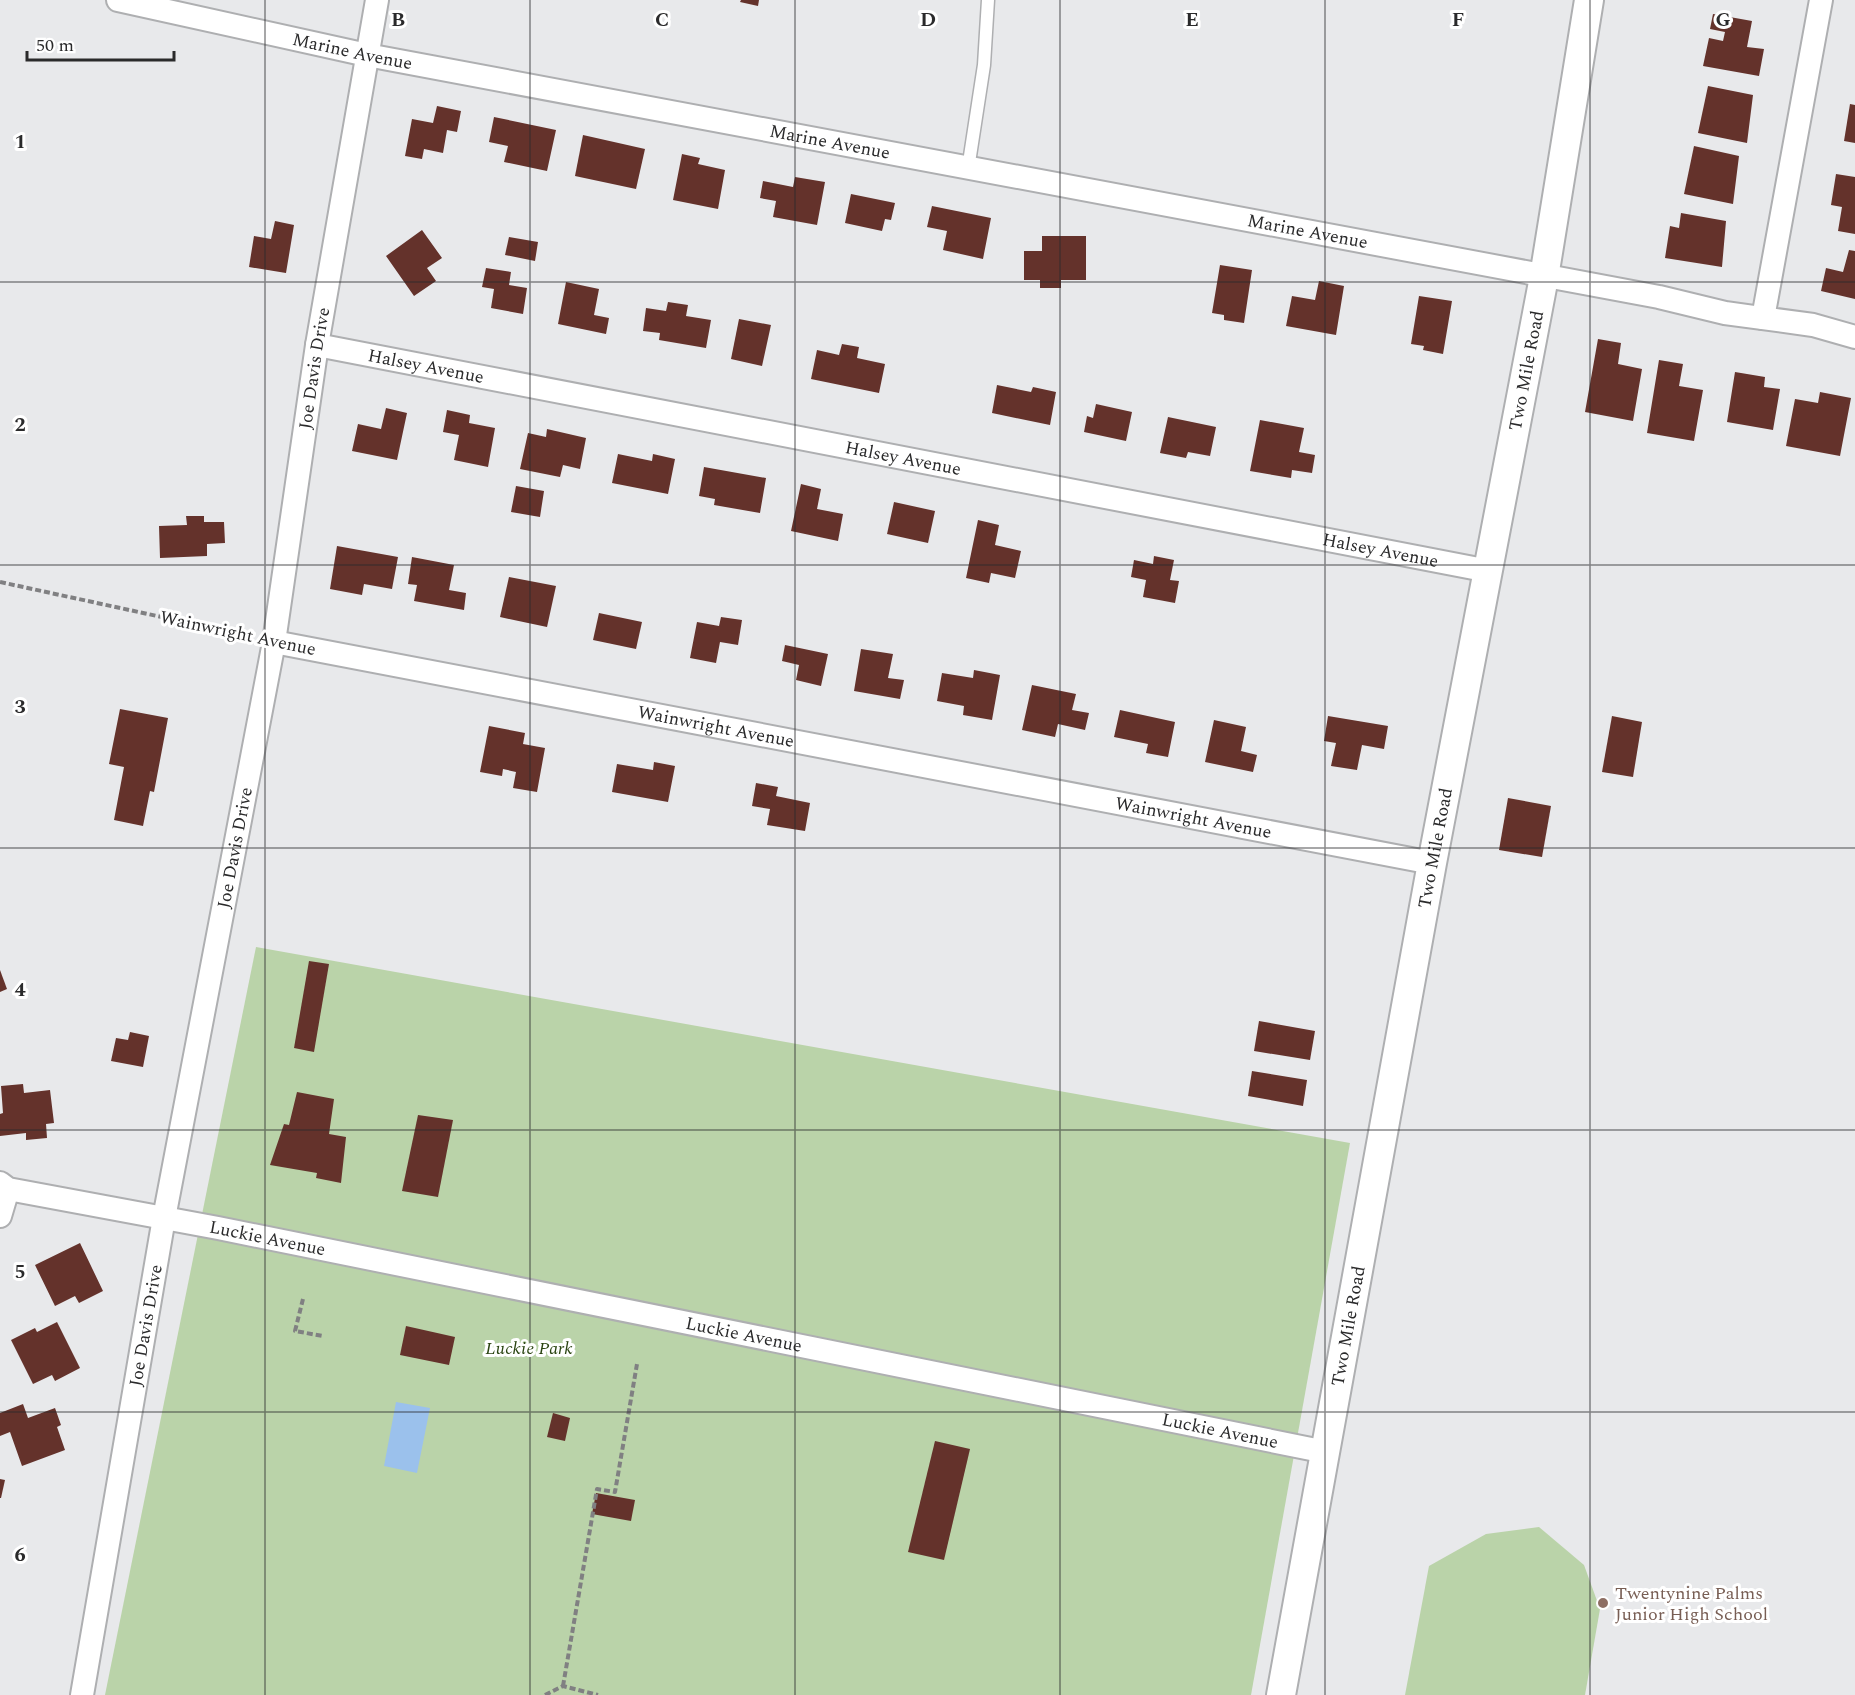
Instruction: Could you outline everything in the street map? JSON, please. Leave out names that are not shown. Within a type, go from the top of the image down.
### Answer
[{"type":"street","name":"Marine Avenue","points":[[118,0],[367,55],[1763,318],[1813,325],[1855,337]]},
{"type":"street","name":"Joe Davis Drive","points":[[82,1695],[164,1218],[274,642],[316,345],[377,0]]},
{"type":"street","name":"Two Mile Road","points":[[1281,1695],[1432,863],[1544,277],[1589,0]]},
{"type":"street","points":[[1763,318],[1821,0]]},
{"type":"street","name":"Halsey Avenue","points":[[316,345],[1489,571]]},
{"type":"street","name":"Wainwright Avenue","points":[[274,642],[1432,863]]},
{"type":"street","points":[[0,1216],[4,1186]]},
{"type":"street","name":"Luckie Avenue","points":[[4,1186],[1326,1452]]},
{"type":"lane","points":[[968,169],[984,65],[988,0]]},
{"type":"path","name":"Wainwright Avenue","points":[[0,582],[274,642]]},
{"type":"path","points":[[303,1299],[295,1331],[323,1336]]},
{"type":"path","points":[[563,1686],[597,1490],[615,1492],[637,1364]]},
{"type":"path","points":[[545,1695],[563,1686],[598,1695]]},
{"type":"green space","name":"Luckie Park","points":[[256,947],[1350,1143],[1251,1695],[105,1695]]},
{"type":"green space","points":[[1539,1527],[1584,1565],[1600,1609],[1585,1695],[1405,1695],[1429,1566],[1486,1534]]},
{"type":"water","points":[[396,1402],[430,1408],[417,1473],[384,1466]]},
{"type":"building","points":[[741,0],[759,0],[758,6],[740,2]]},
{"type":"building","points":[[1713,14],[1752,21],[1747,47],[1764,49],[1759,76],[1703,66],[1709,38],[1723,41],[1725,32],[1710,29]]},
{"type":"building","points":[[1708,86],[1753,95],[1747,143],[1698,133]]},
{"type":"building","points":[[1850,104],[1855,105],[1855,143],[1844,141]]},
{"type":"building","points":[[437,106],[461,111],[457,132],[447,130],[443,153],[424,149],[422,159],[405,156],[412,119],[433,123]]},
{"type":"building","points":[[494,117],[556,130],[547,171],[504,162],[508,146],[489,142]]},
{"type":"building","points":[[583,135],[645,149],[636,189],[575,176]]},
{"type":"building","points":[[1694,146],[1739,156],[1733,204],[1684,194]]},
{"type":"building","points":[[682,154],[700,158],[698,164],[725,170],[718,209],[673,200]]},
{"type":"building","points":[[1836,174],[1855,177],[1855,234],[1838,231],[1842,207],[1831,205]]},
{"type":"building","points":[[795,177],[825,182],[817,225],[773,217],[776,201],[760,198],[763,181],[793,187]]},
{"type":"building","points":[[851,194],[895,203],[891,220],[885,219],[882,231],[845,223]]},
{"type":"building","points":[[932,206],[991,218],[983,259],[943,250],[947,231],[927,227]]},
{"type":"building","points":[[1681,213],[1726,221],[1722,267],[1665,258],[1670,226],[1679,228]]},
{"type":"building","points":[[275,221],[294,225],[286,273],[249,267],[254,236],[271,239]]},
{"type":"building","points":[[422,230],[442,258],[427,268],[436,281],[414,296],[386,256]]},
{"type":"building","points":[[1042,236],[1086,236],[1086,280],[1061,280],[1061,288],[1040,288],[1040,280],[1024,280],[1024,251],[1042,251]]},
{"type":"building","points":[[509,237],[538,242],[535,261],[505,255]]},
{"type":"building","points":[[1849,250],[1855,251],[1855,299],[1821,291],[1826,268],[1843,272]]},
{"type":"building","points":[[1220,265],[1252,270],[1244,323],[1224,320],[1224,315],[1212,313]]},
{"type":"building","points":[[486,268],[511,272],[509,285],[527,288],[523,314],[491,308],[494,289],[482,287]]},
{"type":"building","points":[[1319,281],[1344,286],[1336,335],[1286,326],[1292,296],[1315,300]]},
{"type":"building","points":[[566,282],[599,289],[594,315],[609,318],[606,334],[558,324]]},
{"type":"building","points":[[1419,296],[1452,301],[1443,354],[1423,350],[1424,346],[1411,344]]},
{"type":"building","points":[[668,302],[688,305],[686,316],[711,320],[706,348],[659,340],[660,333],[643,331],[646,308],[666,311]]},
{"type":"building","points":[[739,319],[771,325],[762,366],[731,359]]},
{"type":"building","points":[[1598,339],[1621,343],[1618,364],[1642,369],[1633,421],[1585,412]]},
{"type":"building","points":[[842,344],[859,347],[857,358],[885,364],[879,393],[811,379],[817,350],[839,355]]},
{"type":"building","points":[[1659,360],[1683,364],[1679,386],[1703,390],[1694,441],[1647,433]]},
{"type":"building","points":[[1735,372],[1765,377],[1764,387],[1780,389],[1773,430],[1727,422]]},
{"type":"building","points":[[997,385],[1031,392],[1033,387],[1056,392],[1050,425],[992,413]]},
{"type":"building","points":[[1820,392],[1851,398],[1840,456],[1786,446],[1795,399],[1818,403]]},
{"type":"building","points":[[1096,404],[1132,412],[1126,441],[1084,432],[1087,416],[1093,418]]},
{"type":"building","points":[[386,408],[407,413],[397,460],[352,451],[358,424],[381,429]]},
{"type":"building","points":[[447,410],[470,415],[469,423],[495,428],[488,467],[454,460],[459,435],[443,432]]},
{"type":"building","points":[[1168,417],[1216,427],[1210,456],[1188,452],[1186,458],[1160,453]]},
{"type":"building","points":[[1260,420],[1304,428],[1299,452],[1315,455],[1312,473],[1292,470],[1291,478],[1250,471]]},
{"type":"building","points":[[547,429],[586,438],[580,469],[563,465],[560,477],[520,469],[528,433],[546,437]]},
{"type":"building","points":[[618,454],[652,461],[653,454],[675,459],[668,494],[612,483]]},
{"type":"building","points":[[704,467],[766,478],[760,513],[714,505],[715,499],[699,496]]},
{"type":"building","points":[[801,484],[821,489],[817,509],[843,514],[838,541],[791,531]]},
{"type":"building","points":[[516,486],[544,491],[540,517],[511,512]]},
{"type":"building","points":[[894,502],[935,511],[928,543],[887,534]]},
{"type":"building","points":[[186,516],[204,516],[204,522],[224,522],[225,543],[207,544],[207,556],[160,558],[159,526],[187,525]]},
{"type":"building","points":[[978,520],[999,525],[995,545],[1021,551],[1015,578],[991,573],[989,583],[966,578]]},
{"type":"building","points":[[337,546],[398,557],[392,589],[364,584],[362,595],[330,589]]},
{"type":"building","points":[[1154,556],[1174,560],[1170,580],[1179,581],[1175,603],[1143,597],[1146,580],[1131,577],[1134,560],[1153,564]]},
{"type":"building","points":[[412,557],[454,565],[449,590],[466,593],[464,610],[414,601],[417,585],[408,584]]},
{"type":"building","points":[[509,577],[556,586],[547,627],[500,617]]},
{"type":"building","points":[[599,613],[642,622],[636,649],[593,640]]},
{"type":"building","points":[[721,617],[742,620],[738,645],[720,642],[716,663],[690,658],[697,622],[719,626]]},
{"type":"building","points":[[785,645],[828,654],[821,686],[796,680],[799,665],[782,661]]},
{"type":"building","points":[[861,649],[893,654],[888,678],[904,680],[900,699],[854,691]]},
{"type":"building","points":[[974,670],[1000,675],[992,720],[963,715],[964,706],[937,701],[942,673],[973,678]]},
{"type":"building","points":[[1032,685],[1076,694],[1072,710],[1089,713],[1085,730],[1058,724],[1055,737],[1022,730]]},
{"type":"building","points":[[120,709],[168,718],[154,792],[150,791],[143,826],[114,820],[124,767],[109,764]]},
{"type":"building","points":[[1120,710],[1175,722],[1168,757],[1146,753],[1148,744],[1114,737]]},
{"type":"building","points":[[1328,716],[1388,726],[1384,749],[1362,745],[1357,770],[1331,766],[1336,743],[1324,741]]},
{"type":"building","points":[[1612,716],[1642,722],[1633,777],[1602,772]]},
{"type":"building","points":[[1214,720],[1246,727],[1241,751],[1257,755],[1253,772],[1205,762]]},
{"type":"building","points":[[489,726],[525,733],[523,744],[545,748],[537,792],[513,788],[516,772],[503,769],[502,776],[480,772]]},
{"type":"building","points":[[654,762],[675,766],[668,802],[612,792],[617,764],[653,770]]},
{"type":"building","points":[[756,783],[778,787],[776,796],[810,803],[805,831],[767,825],[770,809],[752,806]]},
{"type":"building","points":[[1508,798],[1551,806],[1542,857],[1499,850]]},
{"type":"building","points":[[309,961],[329,964],[314,1052],[294,1048]]},
{"type":"building","points":[[0,970],[7,989],[0,992]]},
{"type":"building","points":[[1259,1021],[1315,1031],[1310,1060],[1254,1051]]},
{"type":"building","points":[[130,1032],[149,1036],[143,1067],[111,1061],[116,1038],[128,1040]]},
{"type":"building","points":[[1252,1071],[1307,1080],[1303,1106],[1248,1096]]},
{"type":"building","points":[[23,1084],[24,1093],[50,1090],[54,1123],[46,1124],[47,1138],[26,1140],[26,1133],[0,1136],[0,1114],[3,1113],[1,1086]]},
{"type":"building","points":[[297,1092],[334,1099],[329,1134],[346,1137],[341,1183],[316,1178],[317,1173],[270,1165],[284,1124],[289,1125]]},
{"type":"building","points":[[418,1115],[453,1120],[438,1197],[402,1191]]},
{"type":"building","points":[[80,1243],[103,1291],[79,1303],[75,1296],[55,1306],[35,1265]]},
{"type":"building","points":[[57,1322],[80,1368],[55,1381],[52,1375],[33,1384],[11,1340],[35,1328],[37,1332]]},
{"type":"building","points":[[406,1326],[455,1337],[449,1365],[400,1355]]},
{"type":"building","points":[[23,1404],[28,1418],[55,1408],[61,1425],[57,1427],[65,1450],[22,1466],[10,1432],[0,1436],[0,1413]]},
{"type":"building","points":[[553,1413],[570,1418],[565,1441],[547,1437]]},
{"type":"building","points":[[935,1441],[970,1449],[944,1560],[908,1552]]},
{"type":"building","points":[[0,1479],[5,1480],[1,1498],[0,1498]]},
{"type":"building","points":[[596,1493],[635,1500],[631,1521],[592,1514]]},
{"type":"place","name":"Twentynine Palms Junior High School","points":[[1603,1603]]}]
